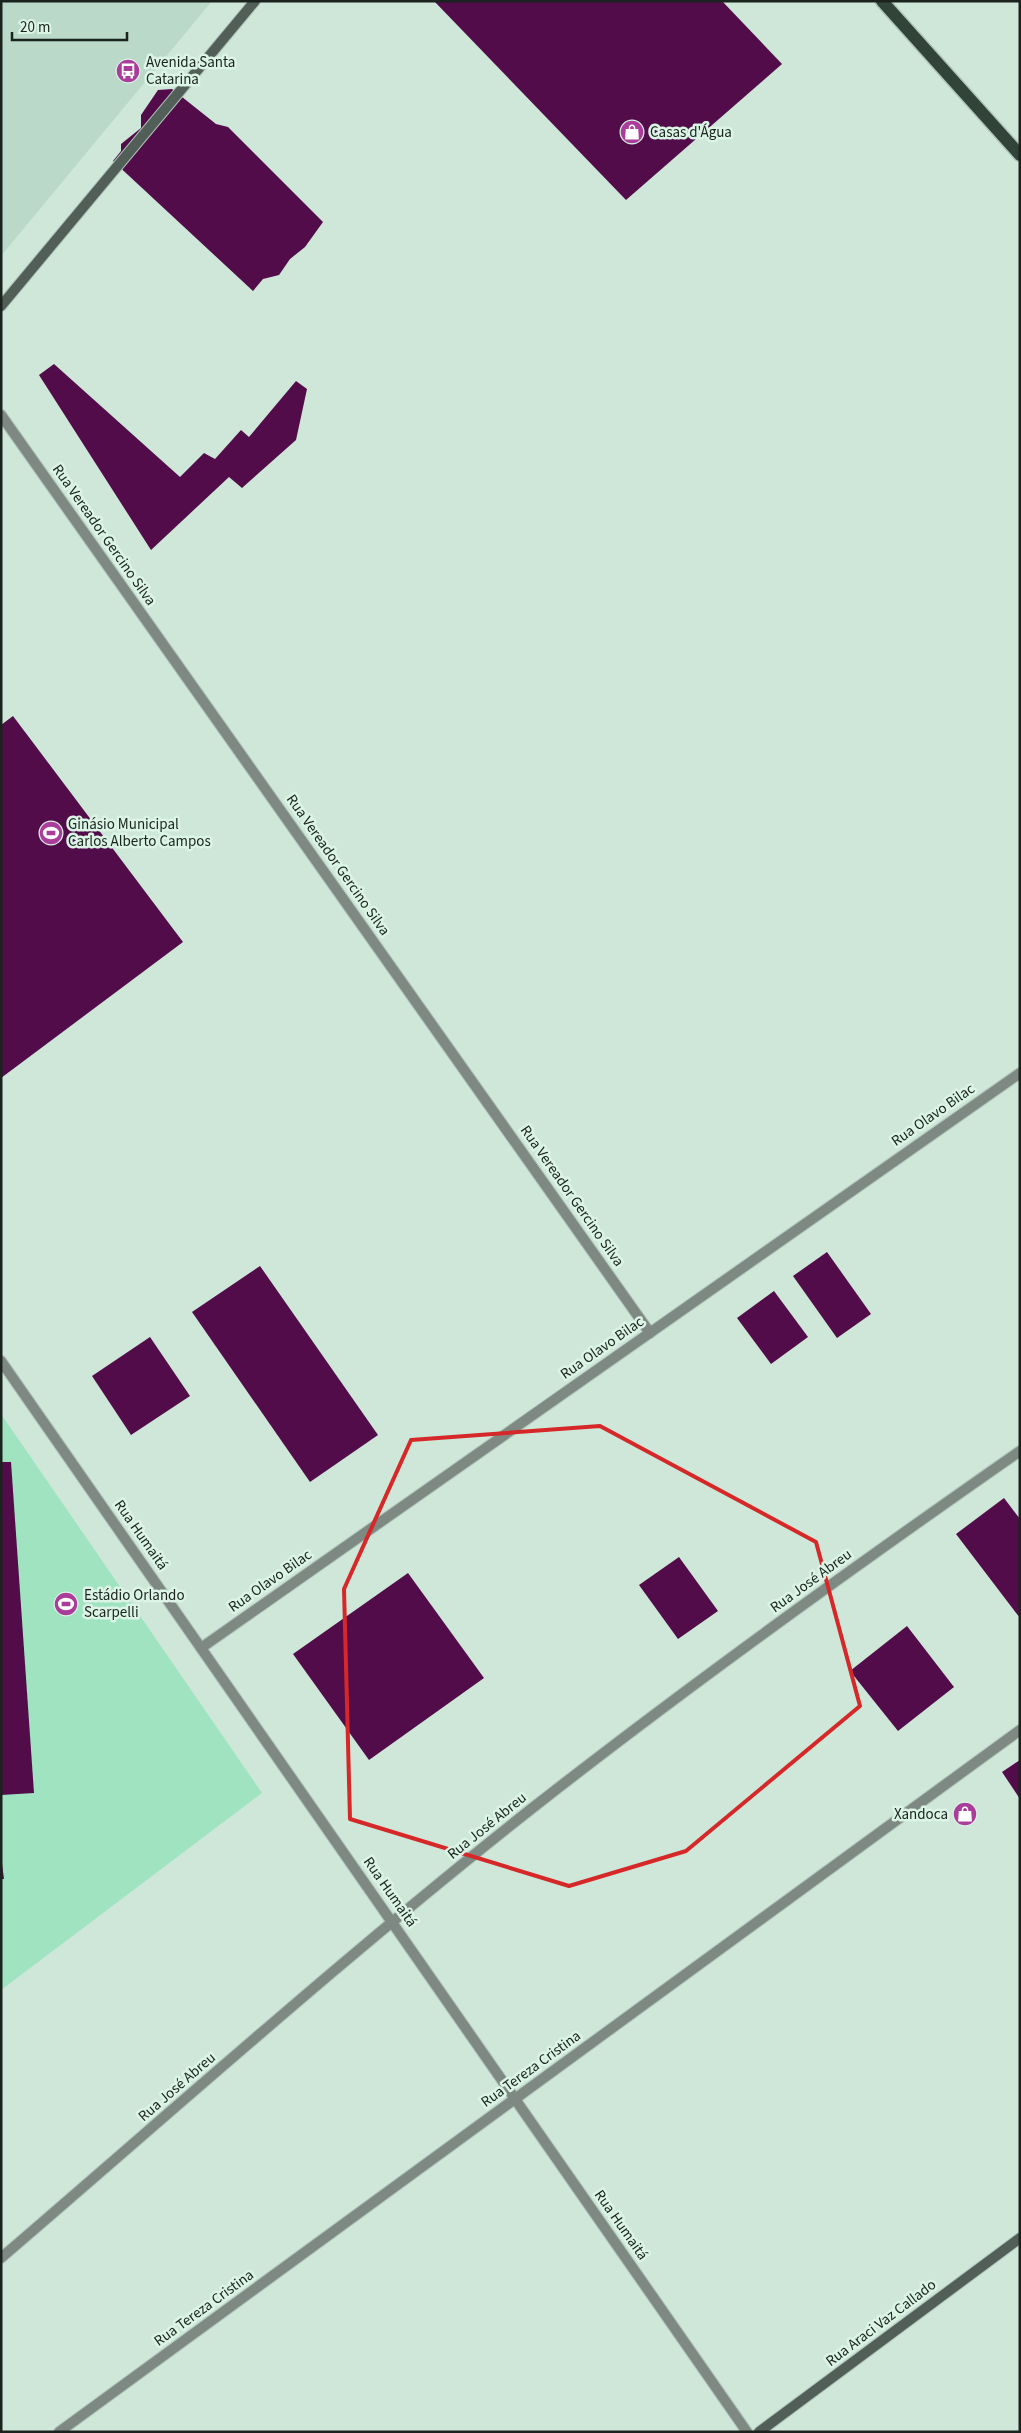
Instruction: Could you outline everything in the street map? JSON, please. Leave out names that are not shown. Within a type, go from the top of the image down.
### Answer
[{"type":"main road","points":[[882,1],[1020,155]]},
{"type":"street","points":[[1,306],[255,1]]},
{"type":"street","name":"Rua Vereador Gercino Silva","points":[[1,415],[650,1333]]},
{"type":"street","name":"Rua Olavo Bilac","points":[[201,1648],[1020,1073]]},
{"type":"street","name":"Rua Humaitá","points":[[4,1365],[747,2432]]},
{"type":"street","name":"Rua José Abreu","points":[[1,2258],[393,1922],[533,1808],[658,1711],[1020,1451]]},
{"type":"street","name":"Rua Tereza Cristina","points":[[59,2432],[1020,1730]]},
{"type":"street","name":"Rua Araci Vaz Callado","points":[[759,2432],[1020,2238]]},
{"type":"highlighted area","points":[[600,1426],[816,1542],[860,1706],[686,1851],[569,1886],[350,1819],[344,1589],[411,1440]]},
{"type":"shaded area","points":[[1,1],[212,1],[1,256]]},
{"type":"green space","name":"Estádio Orlando Scarpelli","points":[[1,1414],[262,1793],[1,1990]]},
{"type":"building","name":"Casas d'Água","points":[[434,1],[722,1],[782,64],[626,200]]},
{"type":"building","points":[[172,89],[216,124],[228,127],[323,222],[305,247],[290,259],[279,275],[263,279],[253,291],[113,161],[121,151],[121,144],[141,128],[141,115],[158,90]]},
{"type":"building","points":[[54,364],[180,477],[204,453],[215,459],[241,430],[249,437],[296,381],[307,389],[296,440],[242,488],[229,477],[151,550],[39,375]]},
{"type":"building","name":"Ginásio Municipal Carlos Alberto Campos","points":[[13,716],[183,942],[1,1078],[1,725]]},
{"type":"building","points":[[827,1252],[871,1314],[837,1338],[793,1276]]},
{"type":"building","points":[[260,1266],[378,1435],[310,1482],[192,1312]]},
{"type":"building","points":[[774,1291],[808,1337],[771,1364],[737,1318]]},
{"type":"building","points":[[150,1337],[190,1396],[131,1435],[92,1376]]},
{"type":"building","points":[[1,1462],[11,1462],[34,1793],[1,1795]]},
{"type":"building","points":[[1004,1498],[1020,1519],[1020,1618],[956,1534]]},
{"type":"building","points":[[679,1557],[718,1611],[678,1639],[639,1585]]},
{"type":"building","points":[[408,1573],[484,1678],[369,1760],[293,1654]]},
{"type":"building","points":[[907,1626],[954,1687],[898,1731],[850,1671]]},
{"type":"building","points":[[1020,1760],[1020,1799],[1002,1772]]},
{"type":"building","points":[[1,1856],[4,1879],[1,1879]]},
{"type":"place","name":"Avenida Santa Catarina","points":[[128,71]]},
{"type":"place","name":"Casas d'Água","points":[[632,132]]},
{"type":"place","name":"Ginásio Municipal Carlos Alberto Campos","points":[[51,833]]},
{"type":"place","name":"Estádio Orlando Scarpelli","points":[[66,1604]]},
{"type":"place","name":"Xandoca","points":[[965,1814]]}]
